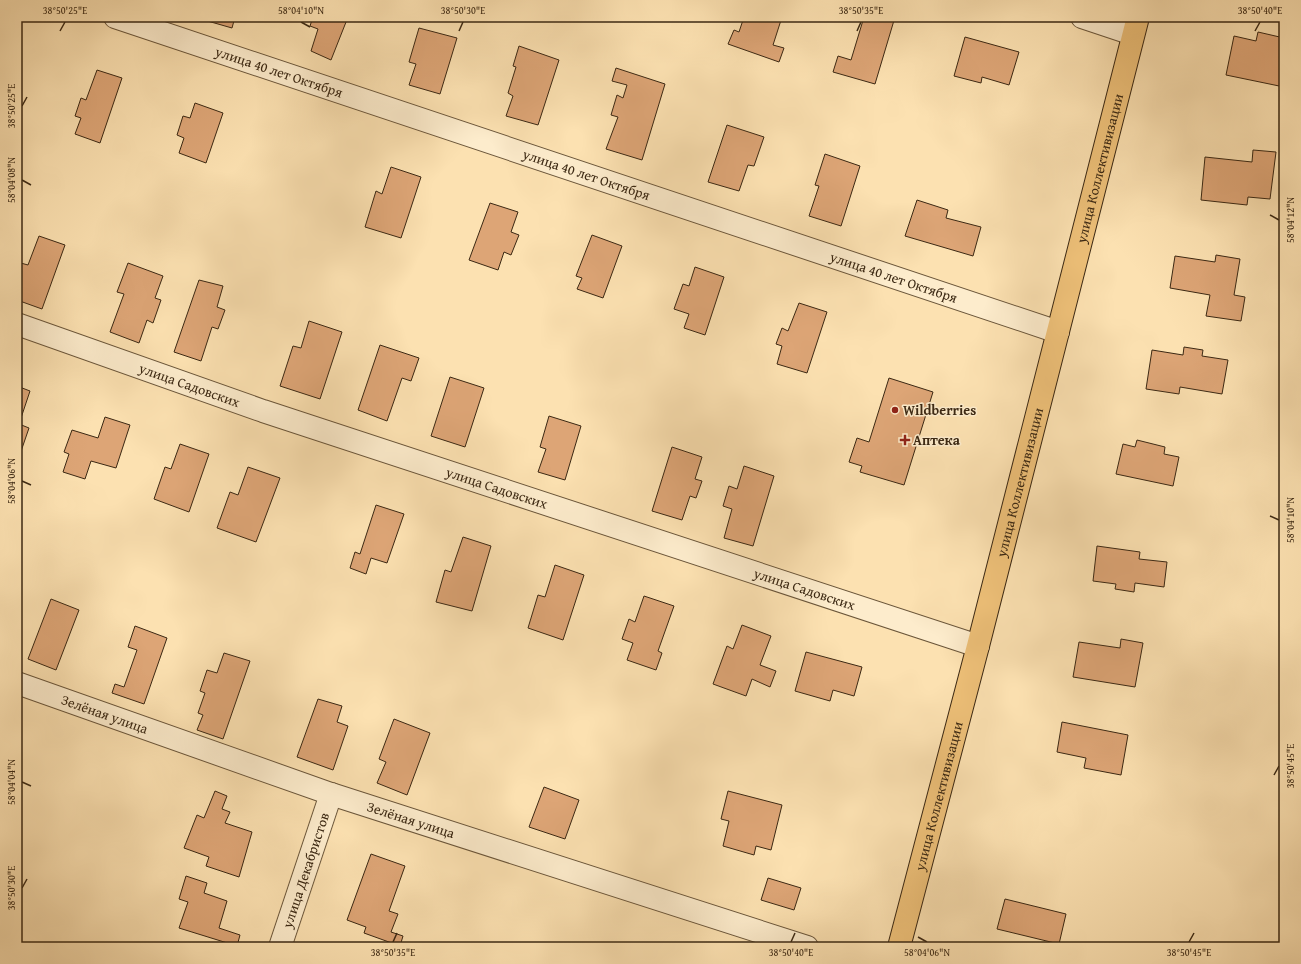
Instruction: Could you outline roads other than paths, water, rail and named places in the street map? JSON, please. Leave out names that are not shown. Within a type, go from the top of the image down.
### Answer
[{"type":"main road","name":"улица Коллективизации","points":[[899,947],[978,646],[1136,25]]},
{"type":"street","name":"улица 40 лет Октября","points":[[115,17],[1058,332]]},
{"type":"street","points":[[1082,17],[1136,25]]},
{"type":"street","name":"улица Садовских","points":[[17,324],[263,411],[978,646]]},
{"type":"street","name":"Зелёная улица","points":[[17,683],[331,794],[807,947]]},
{"type":"street","name":"улица Декабристов","points":[[280,947],[331,794]]},
{"type":"place","name":"Wildberries","points":[[895,410]]},
{"type":"place","name":"Аптека","points":[[905,440]]}]
